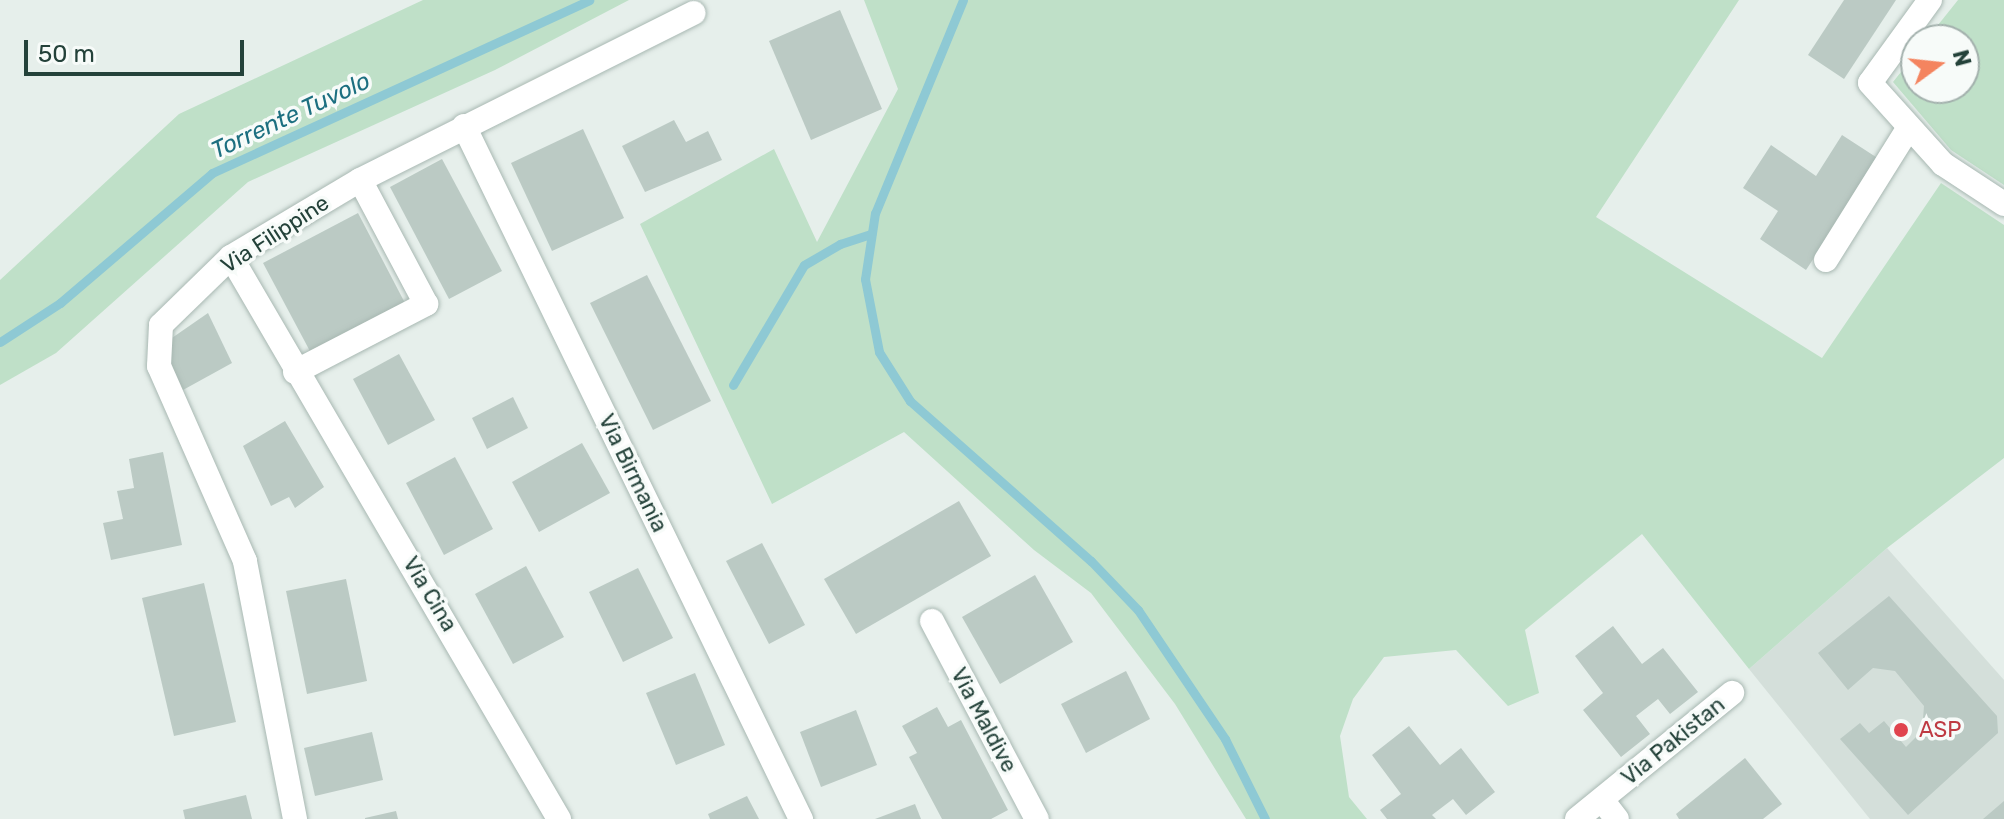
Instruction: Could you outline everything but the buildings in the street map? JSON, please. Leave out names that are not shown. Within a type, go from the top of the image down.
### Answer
[{"type":"lane","points":[[1930,0],[1870,83],[1908,129],[1956,175],[2004,204]]},
{"type":"lane","name":"Via Filippine","points":[[295,819],[245,561],[155,351],[168,315],[231,257],[360,180],[693,13]]},
{"type":"lane","name":"Via Birmania","points":[[464,126],[801,819]]},
{"type":"lane","points":[[1826,260],[1908,129]]},
{"type":"lane","points":[[295,372],[426,304],[360,180]]},
{"type":"lane","name":"Via Cina","points":[[231,257],[295,372],[502,714],[559,819]]},
{"type":"lane","name":"Via Maldive","points":[[932,621],[1037,819]]},
{"type":"lane","name":"Via Pakistan","points":[[1577,819],[1609,810],[1732,693]]},
{"type":"shaded area","name":"ASP","points":[[1887,548],[2004,680],[2004,819],[1870,819],[1749,669]]},
{"type":"green space","points":[[423,0],[629,0],[495,70],[248,182],[56,353],[0,385],[0,280],[179,114]]},
{"type":"green space","points":[[864,0],[1739,0],[1596,217],[1822,358],[1941,183],[2004,225],[2004,458],[1887,548],[1749,669],[1642,534],[1525,630],[1539,693],[1508,706],[1456,650],[1384,657],[1353,699],[1340,736],[1349,797],[1367,819],[1246,819],[1175,704],[1091,593],[1034,550],[904,432],[772,504],[640,224],[774,149],[817,242],[898,89]]},
{"type":"green space","points":[[1958,0],[2004,0],[2004,185],[1951,150],[1912,104],[1980,104],[1980,24],[1939,24]]},
{"type":"green space","points":[[1900,73],[1900,90],[1893,82]]},
{"type":"waterway","name":"Torrente Tuvolo","points":[[0,342],[60,303],[212,173],[589,0]]},
{"type":"waterway","points":[[963,0],[875,213],[865,279],[879,352],[910,401],[1091,561],[1138,610],[1225,739],[1265,819]]},
{"type":"waterway","points":[[733,385],[804,265],[840,244],[871,234]]},
{"type":"place","name":"ASP","points":[[1901,730]]}]
